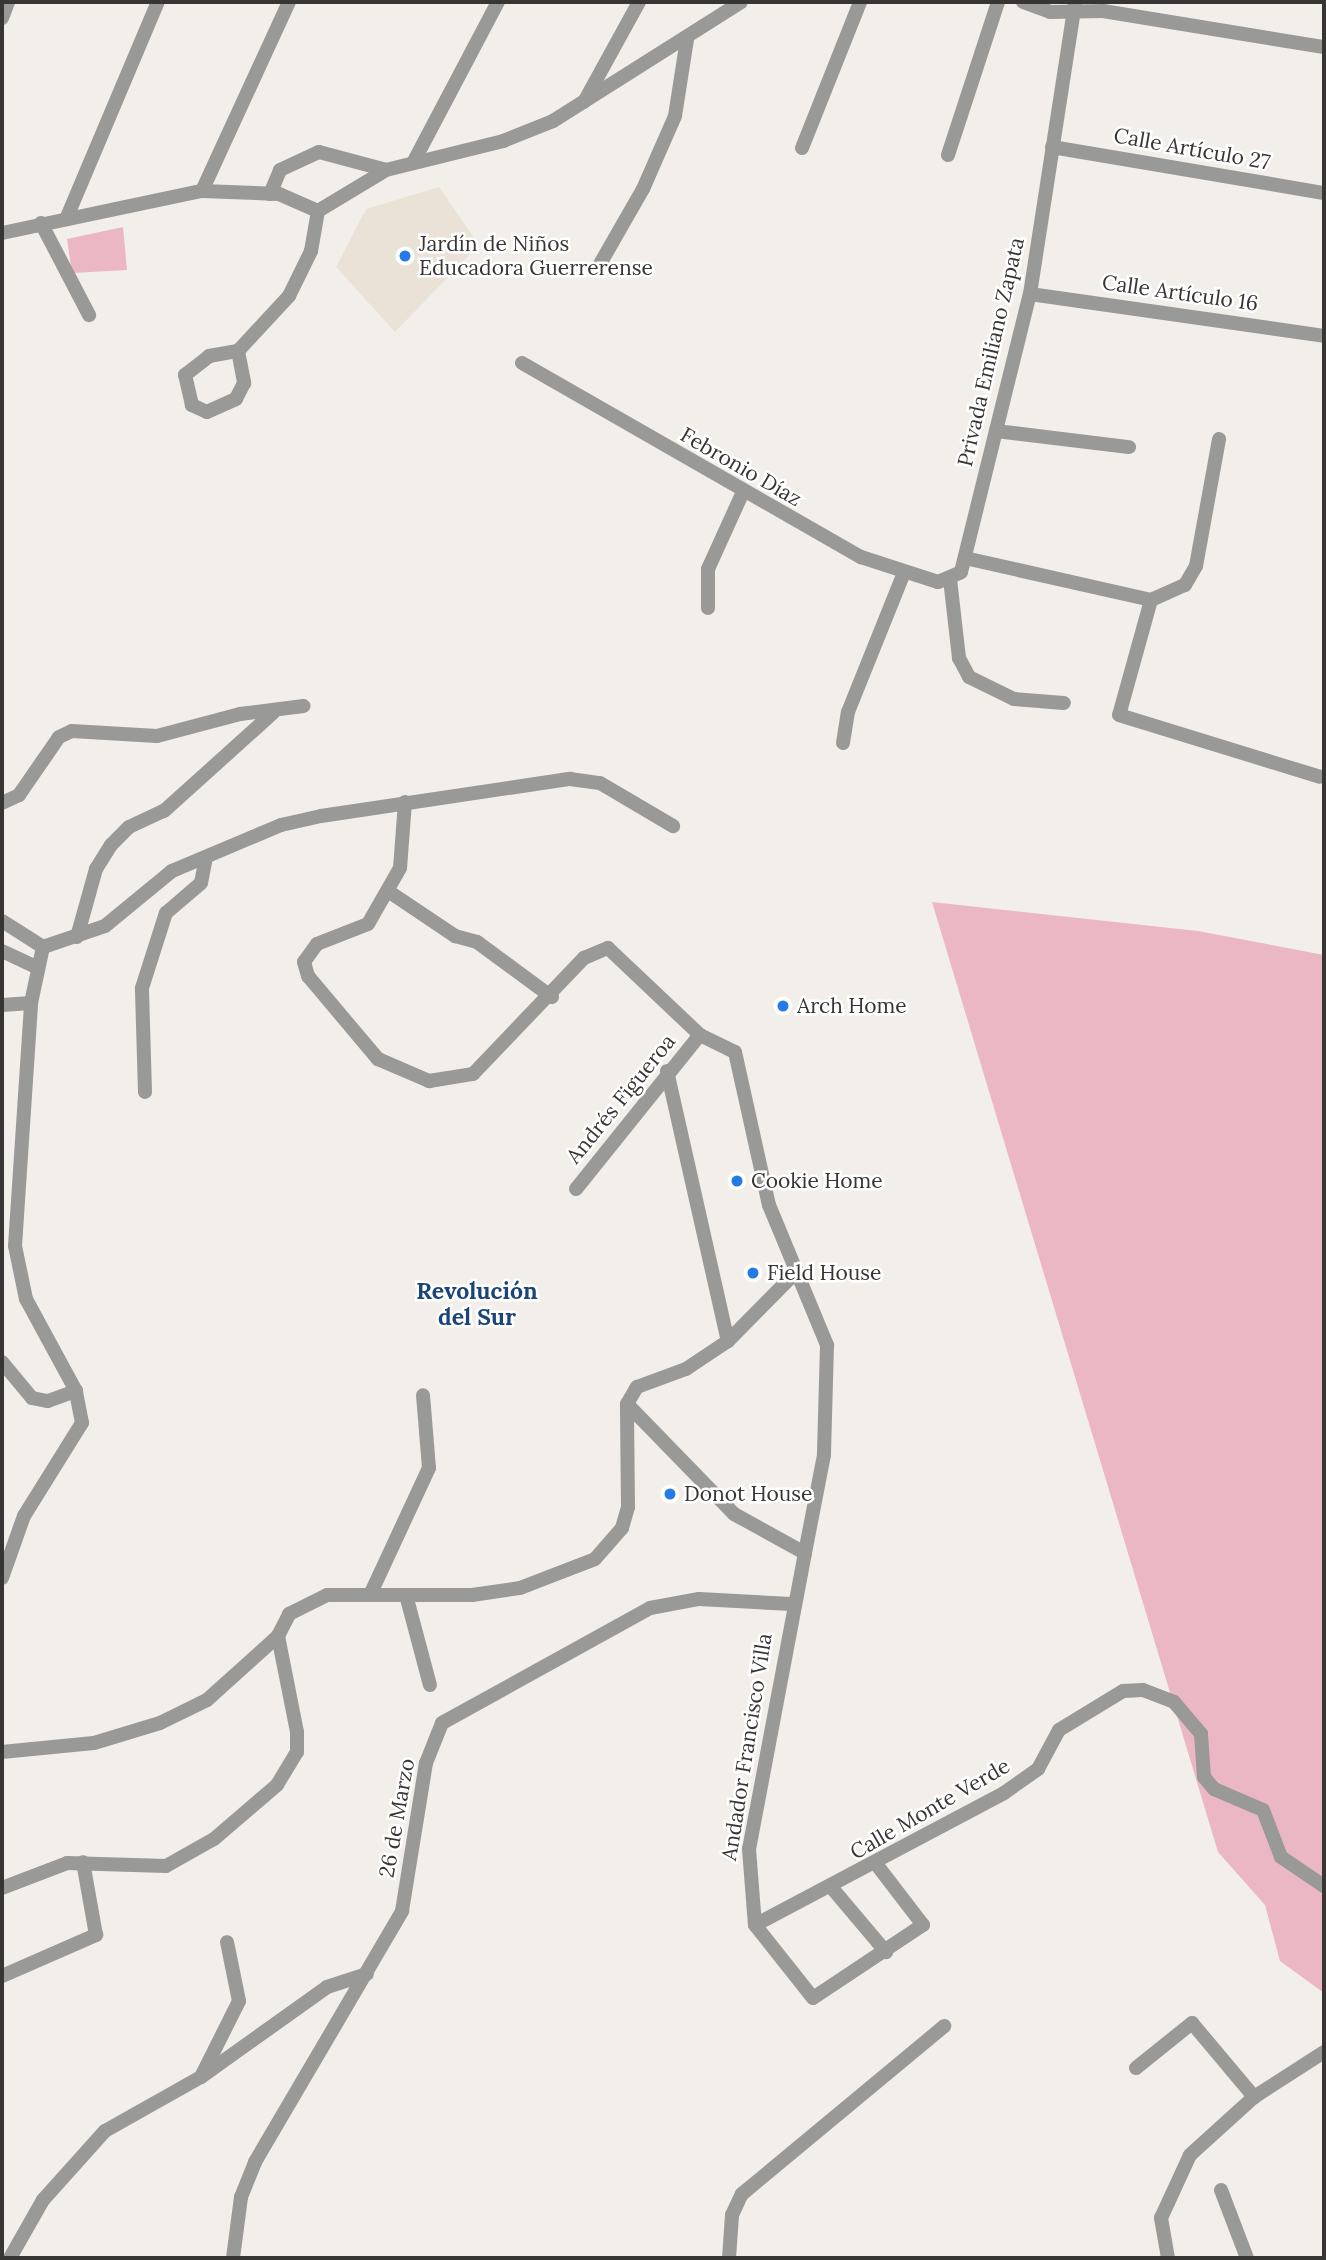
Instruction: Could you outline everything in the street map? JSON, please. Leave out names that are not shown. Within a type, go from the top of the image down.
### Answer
[{"type":"street","points":[[2,18],[8,2]]},
{"type":"street","points":[[66,217],[158,2]]},
{"type":"street","points":[[202,191],[289,2]]},
{"type":"street","points":[[413,163],[498,2]]},
{"type":"street","points":[[584,102],[639,2]]},
{"type":"street","points":[[238,351],[244,383],[236,399],[207,412],[192,405],[184,391],[195,363],[238,351],[303,272],[318,211],[386,170],[503,141],[584,102],[741,2]]},
{"type":"street","points":[[802,148],[860,2]]},
{"type":"street","points":[[948,155],[998,2]]},
{"type":"street","points":[[1023,2],[1050,12],[1074,7],[1324,47]]},
{"type":"street","name":"Privada Emiliano Zapata","points":[[950,579],[961,572],[965,558],[1030,294],[1074,7]]},
{"type":"street","points":[[600,264],[643,189],[675,116],[687,38]]},
{"type":"street","name":"Calle Artículo 27","points":[[1052,147],[1324,193]]},
{"type":"street","points":[[270,194],[280,170],[319,152],[386,170]]},
{"type":"street","points":[[2,233],[66,217],[202,191],[270,194],[318,211]]},
{"type":"street","points":[[41,223],[89,315]]},
{"type":"street","name":"Calle Artículo 16","points":[[1030,294],[1324,335]]},
{"type":"street","name":"Febronio Díaz","points":[[522,363],[742,494],[903,575],[950,579]]},
{"type":"street","points":[[996,431],[1129,447]]},
{"type":"street","points":[[965,558],[1080,579],[1151,600],[1185,585],[1196,566],[1219,439]]},
{"type":"street","points":[[708,608],[708,569],[742,494]]},
{"type":"street","points":[[843,743],[848,712],[903,575]]},
{"type":"street","points":[[950,579],[959,658],[968,677],[1014,699],[1064,703]]},
{"type":"street","points":[[1151,600],[1119,715],[1320,777]]},
{"type":"street","points":[[2,803],[19,795],[59,737],[72,731],[157,736],[240,714],[273,713],[303,706]]},
{"type":"street","points":[[77,937],[96,869],[111,845],[129,827],[164,811],[273,713]]},
{"type":"street","points":[[2,921],[43,947],[77,937],[104,926],[172,871],[281,825],[405,802],[570,779],[600,783],[673,826]]},
{"type":"street","points":[[405,802],[405,846],[388,891],[368,924],[317,944],[304,962],[308,976],[378,1059],[429,1080],[473,1074],[552,997],[584,958],[608,948],[700,1035]]},
{"type":"street","points":[[145,1092],[142,988],[166,913],[201,883],[206,858]]},
{"type":"street","points":[[388,891],[455,936],[477,942],[552,997]]},
{"type":"street","points":[[2,1578],[24,1516],[82,1423],[76,1391],[18,1277],[15,1246],[31,1003],[36,967],[43,947]]},
{"type":"street","points":[[2,951],[36,967]]},
{"type":"street","points":[[2,1005],[31,1003]]},
{"type":"street","name":"Andrés Figueroa","points":[[576,1189],[667,1071],[700,1035]]},
{"type":"street","name":"Andador Francisco Villa","points":[[700,1035],[735,1052],[769,1205],[793,1275],[827,1345],[830,1390],[805,1553],[791,1604],[751,1837],[748,1896],[755,1925]]},
{"type":"street","points":[[667,1071],[729,1341]]},
{"type":"street","points":[[2,1752],[94,1743],[160,1723],[207,1700],[278,1636],[289,1614],[309,1601],[370,1595],[520,1588],[596,1559],[622,1528],[628,1507],[627,1404],[637,1387],[686,1369],[729,1341],[793,1275]]},
{"type":"street","points":[[2,1362],[33,1398],[48,1401],[76,1391]]},
{"type":"street","points":[[370,1595],[429,1468],[423,1395]]},
{"type":"street","points":[[627,1404],[734,1514],[805,1553]]},
{"type":"street","points":[[406,1595],[430,1685]]},
{"type":"street","name":"26 de Marzo","points":[[233,2258],[236,2218],[255,2162],[402,1912],[426,1763],[442,1723],[650,1608],[699,1599],[791,1604]]},
{"type":"street","points":[[2,1888],[83,1861],[142,1869],[186,1858],[289,1772],[298,1732],[278,1636]]},
{"type":"street","name":"Calle Monte Verde","points":[[755,1925],[877,1864],[1030,1775],[1059,1730],[1104,1700],[1143,1690],[1174,1702],[1202,1734],[1203,1777],[1213,1789],[1264,1810],[1281,1857],[1324,1886]]},
{"type":"street","points":[[2,1976],[96,1935],[83,1861]]},
{"type":"street","points":[[755,1925],[813,1998],[923,1925],[877,1864]]},
{"type":"street","points":[[832,1888],[886,1952]]},
{"type":"street","points":[[201,2077],[239,2001],[227,1942]]},
{"type":"street","points":[[10,2258],[78,2155],[132,2113],[201,2077],[327,1987],[367,1974]]},
{"type":"street","points":[[1136,2068],[1192,2024],[1254,2097]]},
{"type":"street","points":[[729,2258],[732,2215],[741,2194],[944,2026]]},
{"type":"street","points":[[1168,2258],[1161,2218],[1175,2179],[1205,2138],[1254,2097],[1324,2052]]},
{"type":"street","points":[[1221,2190],[1247,2258]]},
{"type":"shaded area","name":"Jardín de Niños Educadora Guerrerense","points":[[439,187],[479,245],[395,332],[336,267],[366,209]]},
{"type":"shaded area","points":[[123,227],[127,270],[72,273],[67,239]]},
{"type":"shaded area","points":[[932,902],[1198,931],[1324,955],[1324,1993],[1280,1961],[1265,1905],[1218,1852]]},
{"type":"place","name":"Jardín de Niños Educadora Guerrerense","points":[[405,256]]},
{"type":"place","name":"Arch Home","points":[[783,1006]]},
{"type":"place","name":"Cookie Home","points":[[737,1181]]},
{"type":"place","name":"Field House","points":[[753,1273]]},
{"type":"place","name":"Donot House","points":[[670,1494]]},
{"type":"district","name":"Revolución del Sur","points":[[477,1304]]}]
